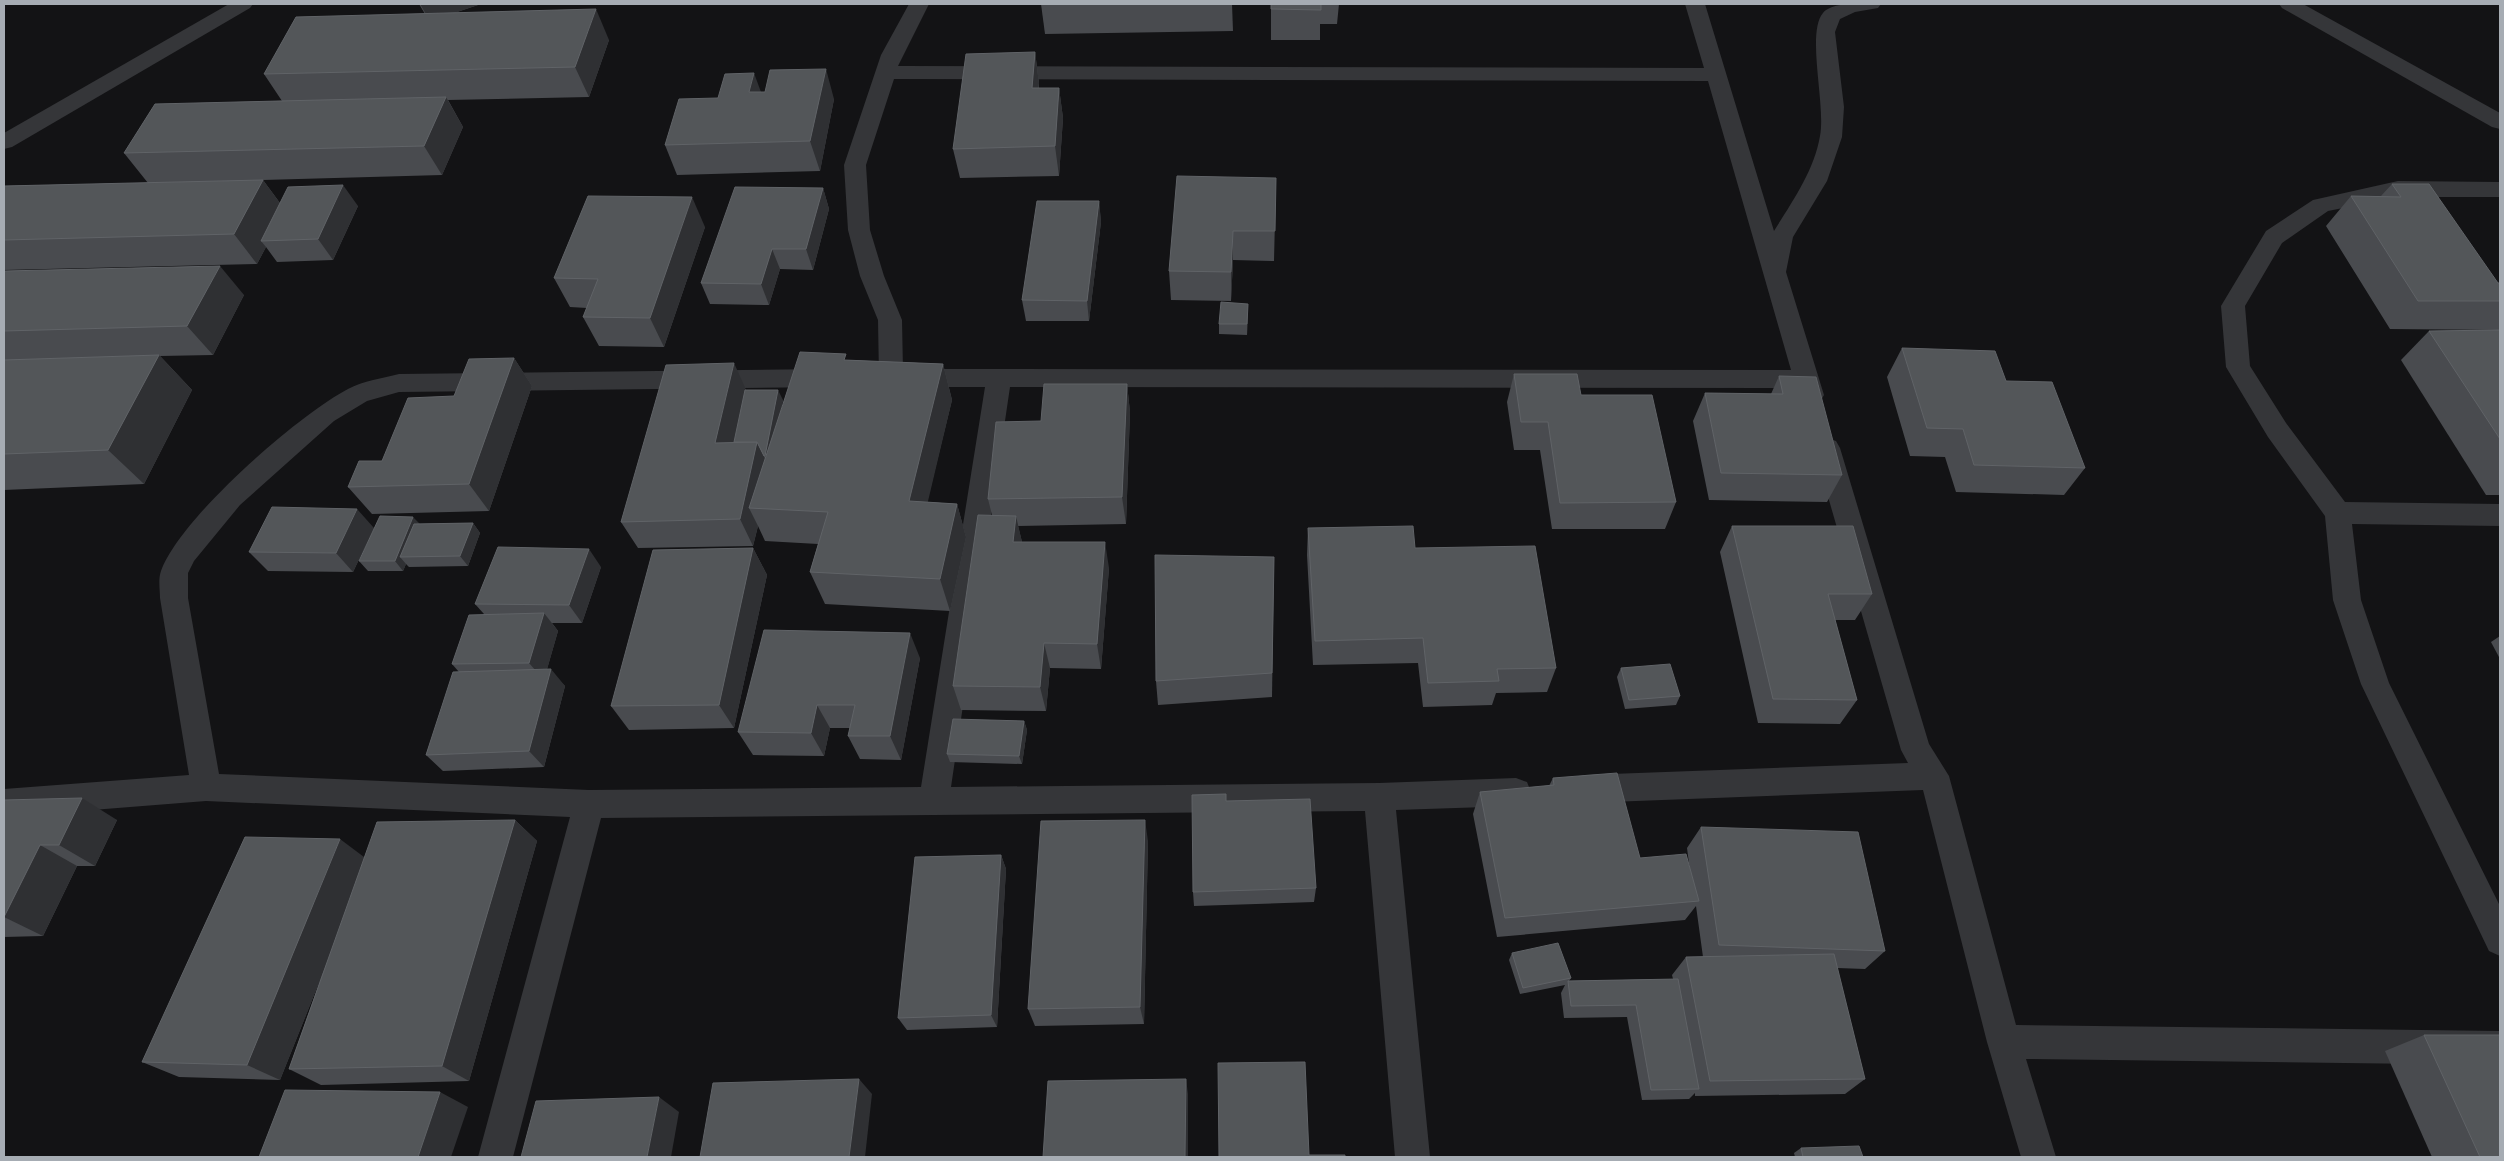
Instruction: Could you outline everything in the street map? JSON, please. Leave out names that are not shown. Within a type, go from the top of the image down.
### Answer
[{"type":"street","points":[[4,142],[242,4]]},
{"type":"street","points":[[871,378],[890,320],[872,276],[859,230],[855,165],[891,55],[919,4]]},
{"type":"street","points":[[1695,4],[1916,750],[1934,776],[2004,1042],[2038,1157]]},
{"type":"street","points":[[1775,274],[1782,237],[1816,181],[1830,137],[1833,107],[1825,32],[1831,15],[1852,7],[1871,4]]},
{"type":"street","points":[[2289,4],[2500,122]]},
{"type":"street","points":[[886,72],[1716,75]]},
{"type":"street","points":[[2500,190],[2398,189],[2321,205],[2274,237],[2233,306],[2238,367],[2277,430],[2338,513],[2347,600],[2375,684],[2500,940]]},
{"type":"street","points":[[206,787],[174,598],[174,573],[184,553],[231,498],[325,414],[359,394],[399,383],[871,378],[1806,379]]},
{"type":"street","points":[[934,799],[998,378]]},
{"type":"street","points":[[2338,513],[2500,515]]},
{"type":"street","points":[[4,803],[206,787],[589,804],[934,799],[1379,797],[1934,776]]},
{"type":"street","points":[[1379,797],[1413,1157]]},
{"type":"street","points":[[496,1157],[589,804]]},
{"type":"street","points":[[2004,1042],[2500,1048]]},
{"type":"building","points":[[1271,4],[1321,4],[1321,10],[1271,9]]},
{"type":"building","points":[[596,9],[575,67],[264,74],[296,17]]},
{"type":"building","points":[[1035,52],[1032,88],[1059,88],[1055,146],[953,149],[966,54]]},
{"type":"building","points":[[826,69],[810,141],[665,145],[679,99],[718,98],[725,74],[754,73],[749,92],[765,92],[770,70]]},
{"type":"building","points":[[446,97],[424,146],[124,153],[155,104]]},
{"type":"building","points":[[1177,176],[1276,178],[1275,231],[1233,231],[1231,272],[1169,271]]},
{"type":"building","points":[[263,180],[234,234],[4,240],[4,186]]},
{"type":"building","points":[[2392,184],[2429,184],[2498,283],[2500,283],[2500,301],[2418,301],[2351,196],[2401,197]]},
{"type":"building","points":[[343,185],[318,239],[261,241],[288,187]]},
{"type":"building","points":[[735,187],[823,188],[806,249],[772,249],[761,284],[701,283]]},
{"type":"building","points":[[588,196],[692,197],[650,318],[583,317],[598,279],[554,278]]},
{"type":"building","points":[[1037,201],[1099,201],[1087,301],[1022,300]]},
{"type":"building","points":[[220,266],[187,326],[4,331],[4,271]]},
{"type":"building","points":[[1221,302],[1248,304],[1247,324],[1219,324]]},
{"type":"building","points":[[2500,330],[2500,439],[2429,331]]},
{"type":"building","points":[[1902,348],[1995,351],[2006,381],[2052,382],[2085,468],[1974,465],[1963,429],[1927,428]]},
{"type":"building","points":[[800,352],[846,354],[844,360],[943,364],[909,501],[957,504],[940,579],[810,572],[828,512],[749,508]]},
{"type":"building","points":[[159,355],[108,450],[4,454],[4,360]]},
{"type":"building","points":[[514,358],[469,484],[348,487],[359,461],[382,461],[408,398],[454,396],[469,359]]},
{"type":"building","points":[[734,363],[715,443],[757,442],[740,519],[621,522],[666,365]]},
{"type":"building","points":[[1514,374],[1577,374],[1581,395],[1652,395],[1676,502],[1560,503],[1548,422],[1521,422]]},
{"type":"building","points":[[1779,376],[1816,377],[1842,475],[1721,473],[1705,393],[1783,394]]},
{"type":"building","points":[[1044,384],[1127,384],[1122,497],[988,499],[996,422],[1041,421]]},
{"type":"building","points":[[745,390],[778,390],[765,456],[757,442],[734,442]]},
{"type":"building","points":[[272,507],[357,509],[336,553],[249,552]]},
{"type":"building","points":[[978,515],[1016,516],[1013,542],[1105,542],[1097,644],[1044,643],[1040,687],[953,686]]},
{"type":"building","points":[[380,516],[413,517],[395,561],[359,561]]},
{"type":"building","points":[[473,523],[460,556],[400,557],[414,524]]},
{"type":"building","points":[[1413,526],[1415,548],[1535,546],[1556,668],[1497,669],[1499,681],[1428,683],[1423,638],[1315,641],[1308,528]]},
{"type":"building","points":[[1732,526],[1853,526],[1872,594],[1828,594],[1857,700],[1773,699]]},
{"type":"building","points":[[498,547],[589,549],[569,605],[475,604]]},
{"type":"building","points":[[753,548],[719,705],[611,706],[653,550]]},
{"type":"building","points":[[1155,555],[1274,557],[1272,673],[1156,681]]},
{"type":"building","points":[[544,613],[529,663],[452,664],[469,615]]},
{"type":"building","points":[[764,630],[910,633],[890,736],[848,736],[855,705],[817,705],[811,733],[738,732]]},
{"type":"building","points":[[1670,664],[1680,696],[1629,700],[1621,668]]},
{"type":"building","points":[[551,669],[529,751],[426,755],[453,672]]},
{"type":"building","points":[[953,719],[1024,721],[1019,756],[947,754]]},
{"type":"building","points":[[1617,773],[1640,858],[1686,854],[1699,901],[1505,918],[1480,792],[1554,785],[1553,778]]},
{"type":"building","points":[[1226,794],[1226,801],[1310,799],[1316,888],[1193,892],[1192,795]]},
{"type":"building","points":[[82,798],[59,845],[40,845],[4,917],[4,800]]},
{"type":"building","points":[[515,820],[442,1066],[289,1069],[377,822]]},
{"type":"building","points":[[1145,820],[1140,1007],[1028,1009],[1041,821]]},
{"type":"building","points":[[1701,827],[1858,832],[1885,951],[1719,945]]},
{"type":"building","points":[[245,837],[340,839],[247,1065],[142,1062]]},
{"type":"building","points":[[1001,855],[991,1015],[898,1018],[915,857]]},
{"type":"building","points":[[1558,943],[1571,978],[1523,988],[1512,953]]},
{"type":"building","points":[[1834,954],[1865,1079],[1710,1081],[1686,957]]},
{"type":"building","points":[[1678,979],[1699,1089],[1651,1090],[1636,1005],[1571,1006],[1568,981]]},
{"type":"building","points":[[2424,1035],[2500,1035],[2500,1157],[2480,1157]]},
{"type":"building","points":[[1305,1062],[1309,1155],[1345,1155],[1345,1157],[1219,1157],[1218,1063]]},
{"type":"building","points":[[859,1079],[849,1157],[700,1157],[713,1083]]},
{"type":"building","points":[[1186,1079],[1185,1157],[1043,1157],[1048,1081]]},
{"type":"building","points":[[285,1090],[440,1092],[418,1157],[259,1157]]},
{"type":"building","points":[[659,1097],[647,1157],[521,1157],[536,1101]]},
{"type":"building","points":[[1859,1146],[1863,1157],[1803,1157],[1801,1148]]}]
